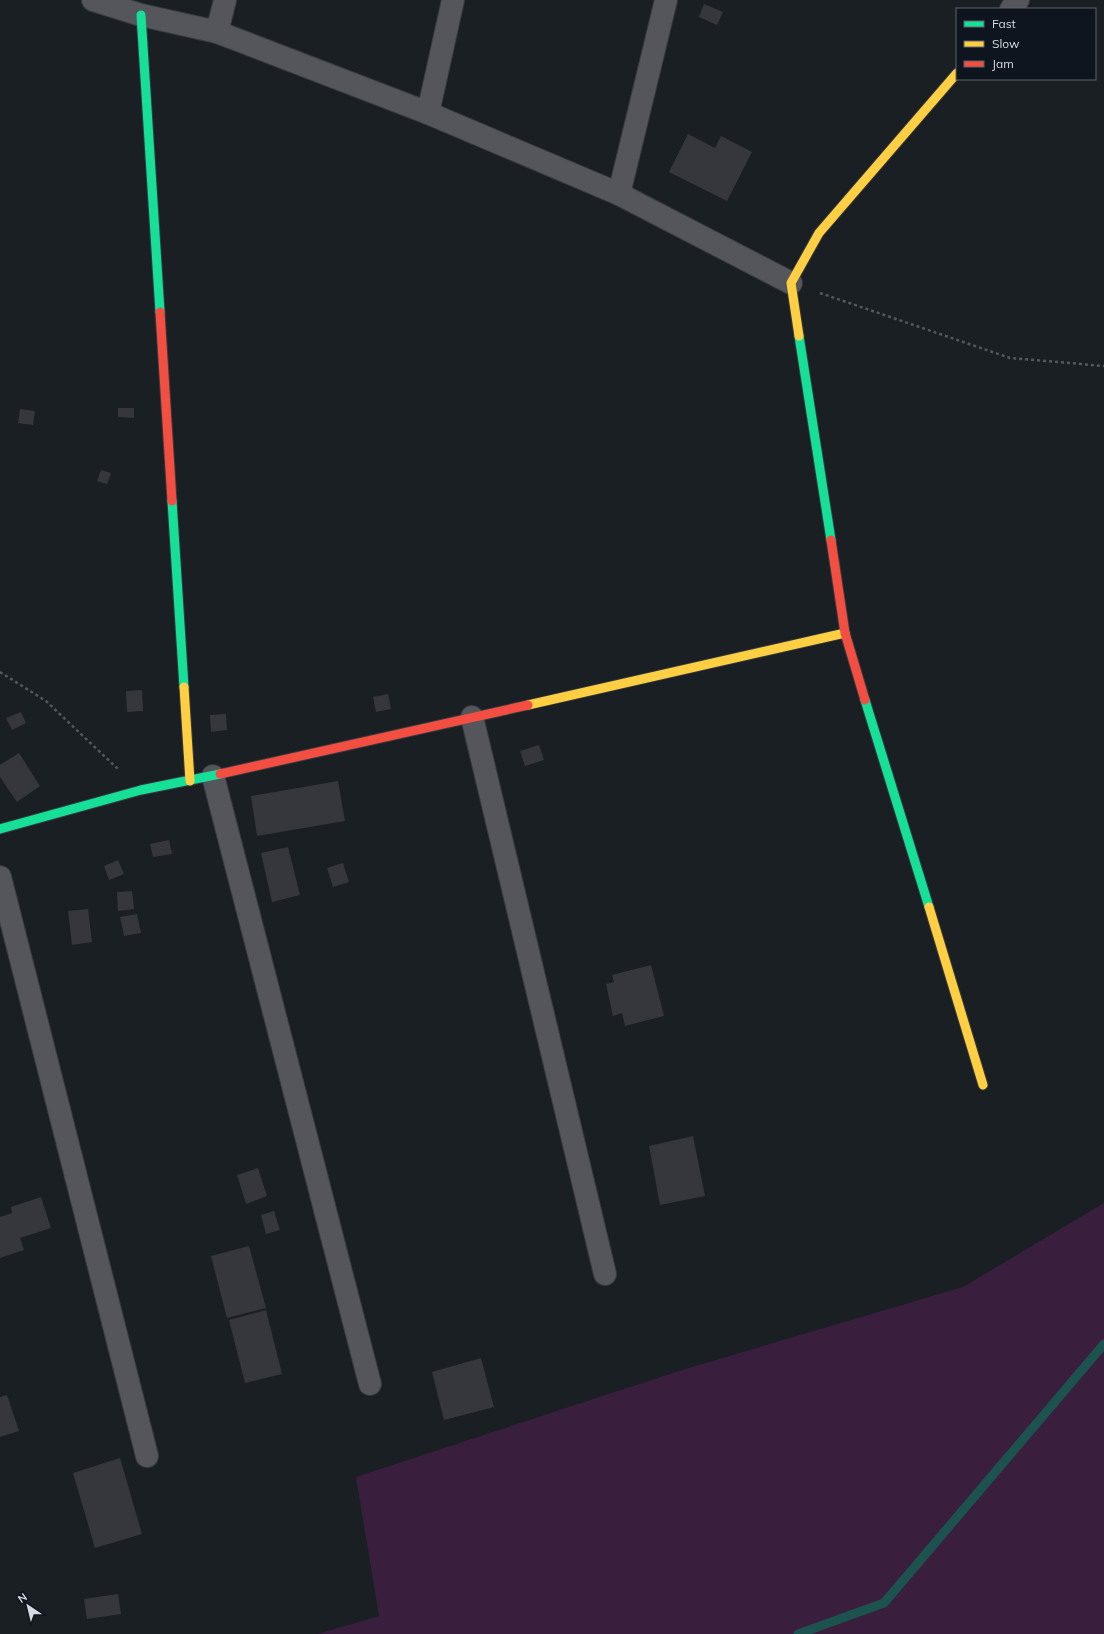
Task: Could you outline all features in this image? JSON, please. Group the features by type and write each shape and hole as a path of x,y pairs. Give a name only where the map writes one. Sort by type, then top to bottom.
{"street":[{"path":"93,0 141,15 217,32 428,113 619,194 791,283"},
{"path":"217,32 225,0"},
{"path":"428,113 452,0"},
{"path":"619,194 666,0"},
{"path":"1012,8 1018,0"},
{"path":"141,15 190,781"},
{"path":"956,74 819,233 791,283 845,633 983,1085"},
{"path":"0,829 141,790 213,776 845,633"},
{"path":"472,717 605,1274"},
{"path":"213,776 370,1384"},
{"path":"0,878 148,1456"}],"path":[{"path":"791,283 1010,358 1104,366"},
{"path":"0,672 46,701 141,790"}],"shaded area":[{"path":"1104,1203 1104,1634 318,1634 379,1616 356,1477 682,1370 963,1287"}],"building":[{"path":"704,4 723,12 717,25 699,17"},
{"path":"688,134 715,148 721,136 752,152 727,201 669,172"},
{"path":"118,408 134,408 134,418 118,417"},
{"path":"20,409 35,411 33,425 18,423"},
{"path":"101,470 111,473 107,484 97,481"},
{"path":"142,690 143,711 127,712 126,691"},
{"path":"388,694 391,709 376,712 373,697"},
{"path":"21,712 26,723 12,730 6,718"},
{"path":"226,714 227,730 211,732 210,715"},
{"path":"539,745 544,760 525,766 520,751"},
{"path":"19,753 40,786 17,802 0,777 0,765"},
{"path":"338,781 345,821 257,836 251,796"},
{"path":"169,840 172,854 153,857 150,844"},
{"path":"288,847 300,895 272,902 261,853"},
{"path":"118,860 124,874 109,880 104,866"},
{"path":"343,863 349,882 333,887 327,868"},
{"path":"132,891 134,909 118,911 117,892"},
{"path":"88,909 92,942 72,945 68,911"},
{"path":"137,914 141,933 124,936 120,917"},
{"path":"651,965 664,1016 625,1026 622,1013 613,1016 606,984 614,982 612,975"},
{"path":"693,1136 705,1196 660,1205 649,1146"},
{"path":"258,1168 267,1196 246,1204 237,1175"},
{"path":"41,1197 51,1228 20,1238 24,1250 0,1258 0,1217 12,1213 11,1207"},
{"path":"274,1211 280,1230 266,1234 261,1215"},
{"path":"249,1246 266,1308 227,1318 211,1256"},
{"path":"266,1310 282,1374 245,1383 229,1320"},
{"path":"481,1358 494,1407 444,1420 432,1372"},
{"path":"7,1395 19,1431 0,1437 0,1397"},
{"path":"120,1458 142,1534 95,1548 73,1473"},
{"path":"118,1594 121,1614 87,1619 84,1599"}],"waterway":[{"path":"798,1634 884,1603 1104,1344"}],"traffic: fast":[{"path":"141,15 160,312"},
{"path":"799,336 831,540"},
{"path":"172,501 184,687"},
{"path":"865,700 929,907"},
{"path":"0,829 141,790 220,774"}],"traffic: slow":[{"path":"799,336 791,283 819,233 956,74"},
{"path":"528,705 845,633"},
{"path":"184,687 190,781"},
{"path":"929,907 983,1085"}],"traffic: jam":[{"path":"160,312 172,501"},
{"path":"831,540 845,633 865,700"},
{"path":"220,774 528,705"}]}
